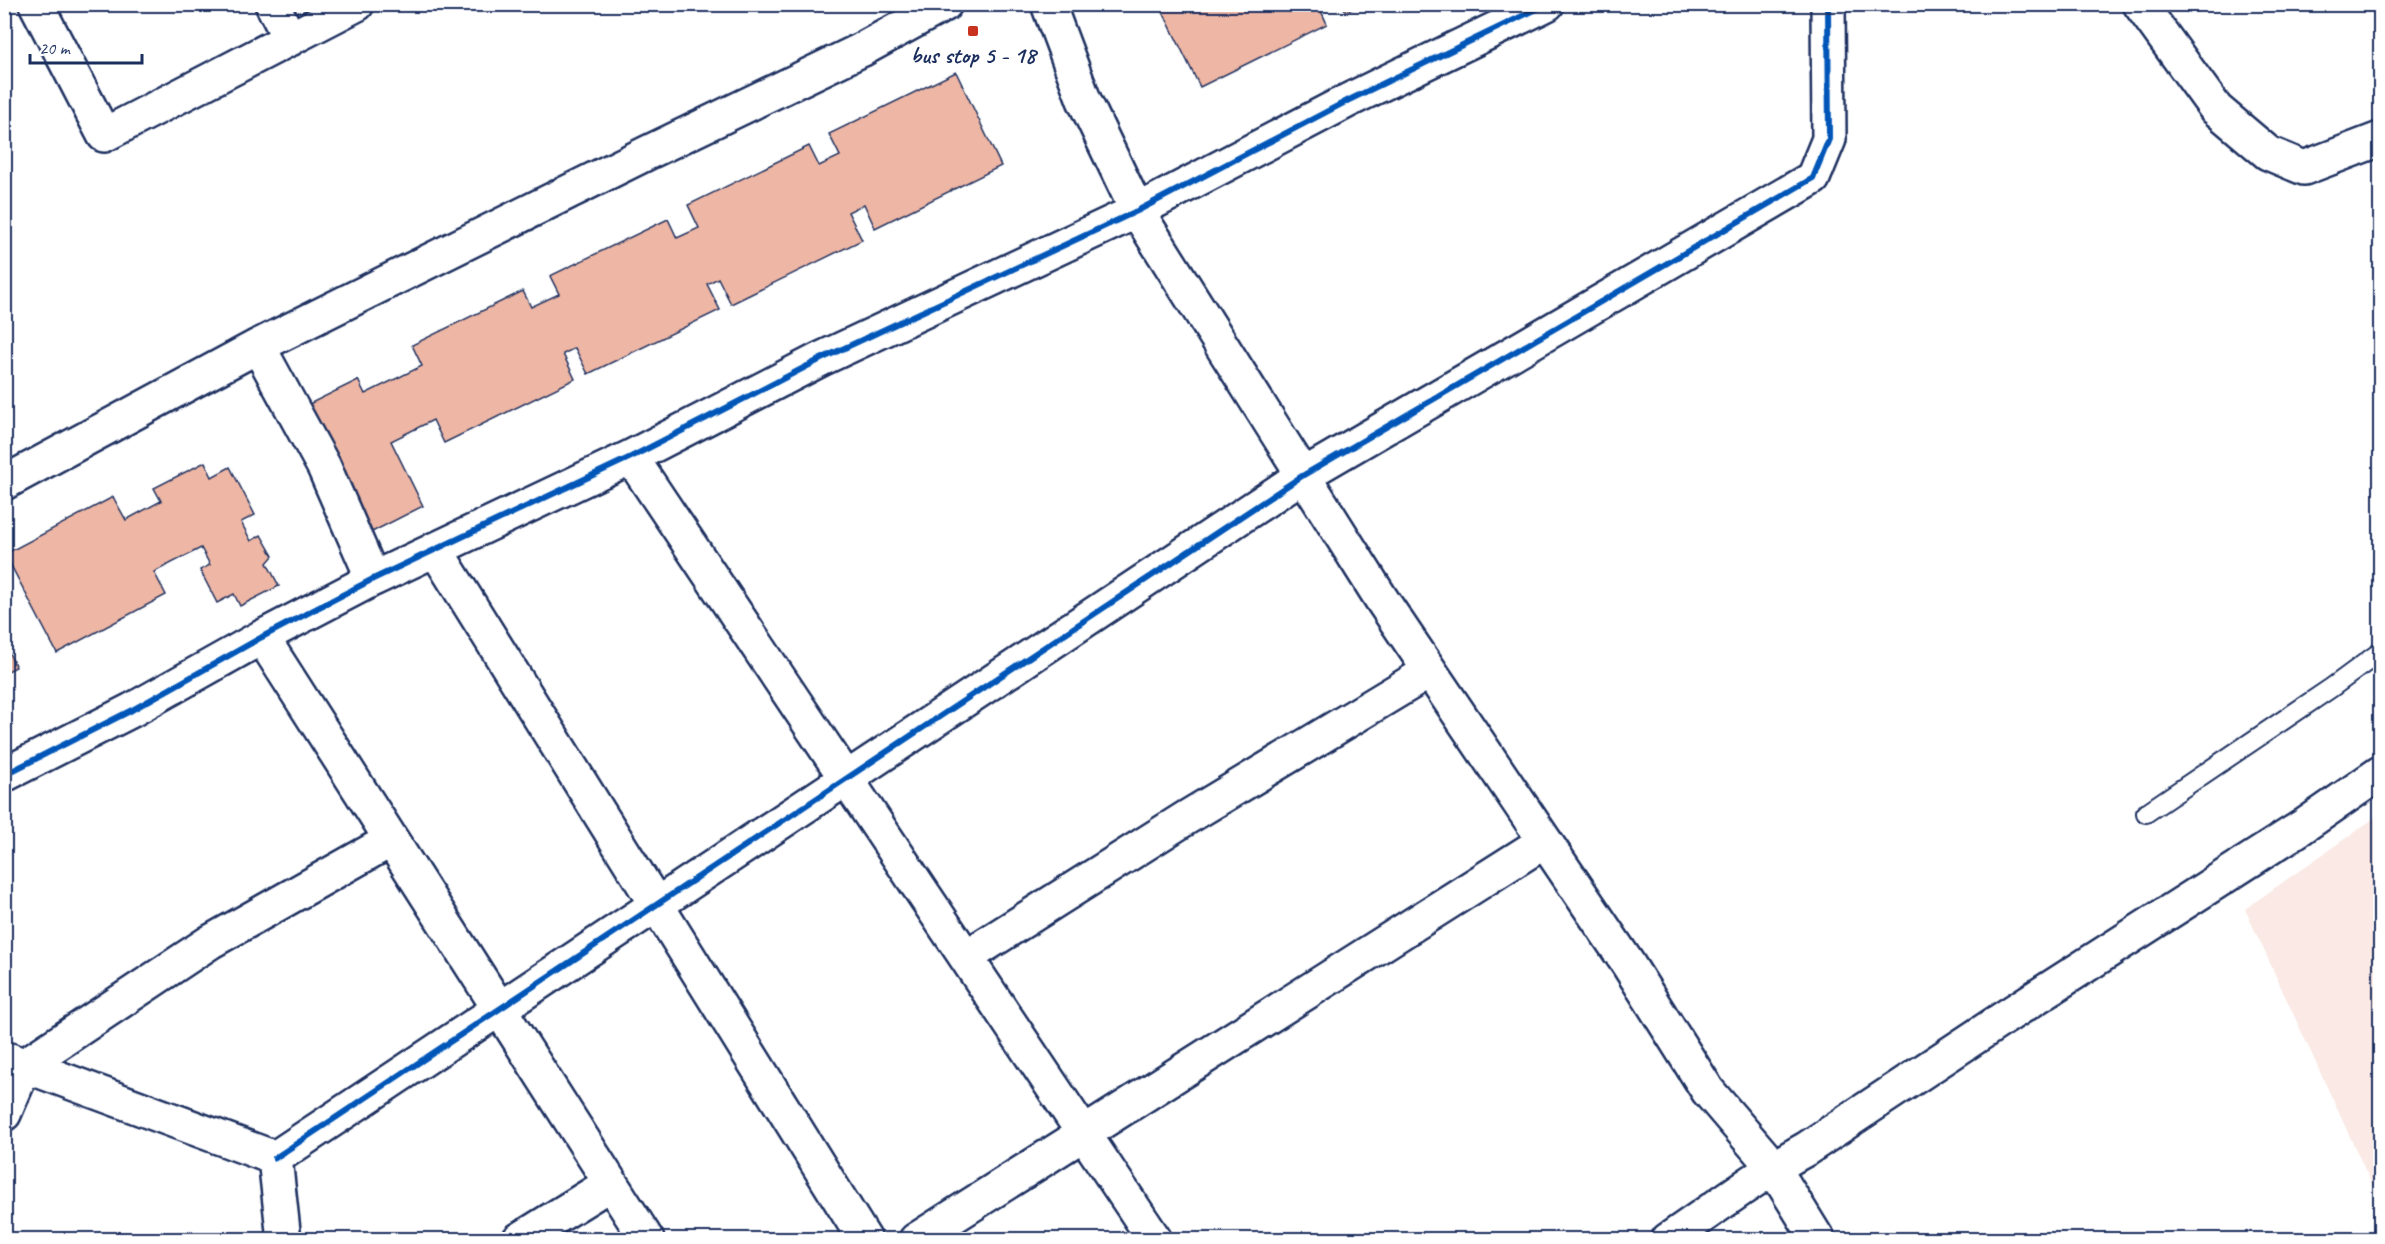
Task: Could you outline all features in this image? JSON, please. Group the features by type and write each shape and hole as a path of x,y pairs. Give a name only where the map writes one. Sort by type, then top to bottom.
{"street":[{"path":"36,4 104,135 357,4"},
{"path":"272,4 290,39"},
{"path":"4,483 258,346 647,153 861,50 945,4"},
{"path":"1048,4 1084,100 1137,211 1220,339 1302,476 1430,671 1628,964 1708,1091 1773,1167 1818,1239"},
{"path":"4,775 132,710 262,637 373,579 631,457 821,359 1137,211 1349,100 1547,4"},
{"path":"275,1158 1302,476 1813,178 1829,139 1828,4"},
{"path":"2140,4 2216,109 2268,153 2304,168 2380,139"},
{"path":"258,346 324,466 373,579"},
{"path":"631,457 1155,1239"},
{"path":"435,549 865,1239"},
{"path":"262,637 647,1239"},
{"path":"966,957 1186,818 1430,671"},
{"path":"1668,1239 1773,1167 1806,1149 2000,1020 2302,827 2380,773"},
{"path":"4,1114 15,1062 210,942 391,840"},
{"path":"916,1239 1545,841"},
{"path":"15,1062 275,1158"},
{"path":"275,1158 284,1239"},
{"path":"519,1239 611,1183"}],"lane":[{"path":"2146,813 2331,688 2380,652"}],"shaded area":[{"path":"2380,814 2380,1202 2245,909"}],"building":[{"path":"1159,4 1318,4 1327,24 1200,87"},
{"path":"1342,4 1362,4 1346,12"},
{"path":"956,72 1001,166 875,228 864,204 848,212 862,240 731,304 718,278 707,284 720,310 588,374 575,348 563,354 575,379 444,443 433,420 391,441 423,506 372,532 309,404 358,380 365,394 422,366 412,345 523,291 531,307 559,294 550,276 668,219 677,238 699,228 688,205 809,146 819,166 840,156 829,134"},
{"path":"205,462 212,477 230,467 255,515 241,522 251,541 261,535 273,556 267,563 279,586 240,606 234,594 217,603 200,570 210,565 201,548 154,572 166,595 57,653 5,554 113,497 126,520 161,501 154,488"},
{"path":"4,643 16,667 4,673"}],"cycle path":[{"path":"4,775 132,710 262,637 373,579 631,457 821,359 1137,211 1349,100 1547,4"},
{"path":"275,1158 1302,476 1813,178 1829,139 1828,4"}],"place":[{"name":"bus stop 5 - 18","path":"973,31"}]}
